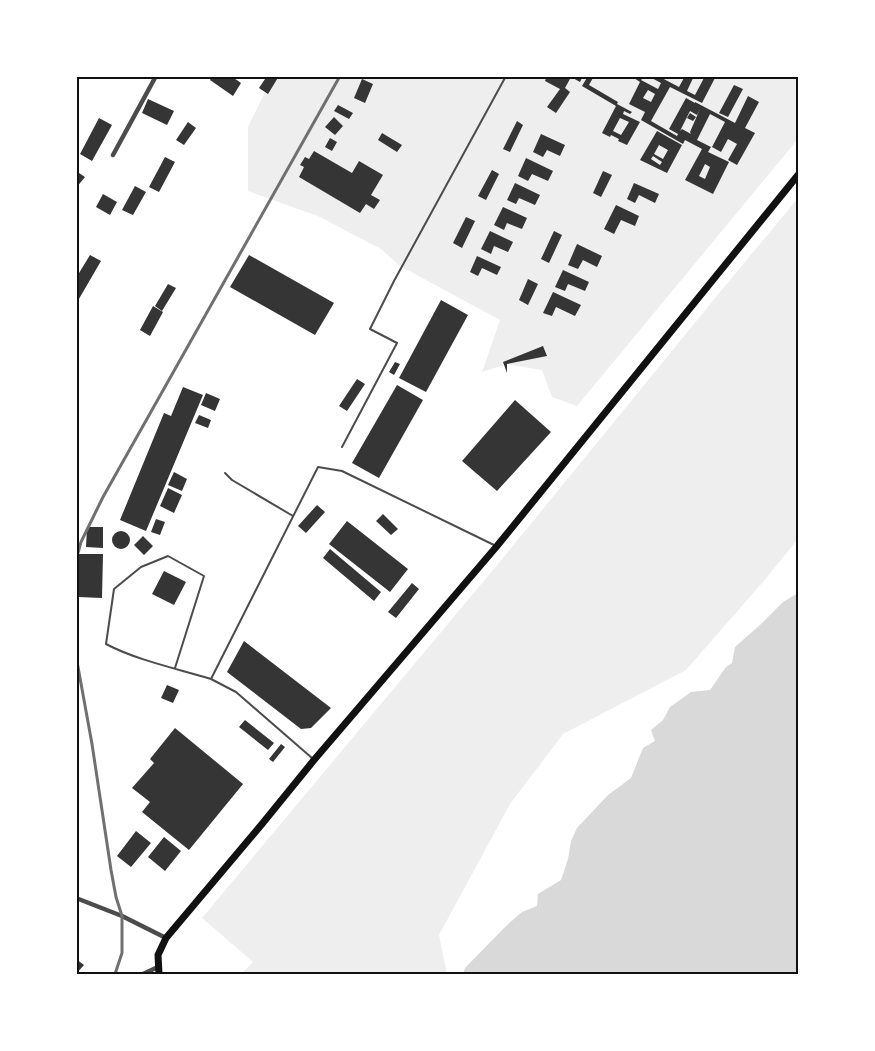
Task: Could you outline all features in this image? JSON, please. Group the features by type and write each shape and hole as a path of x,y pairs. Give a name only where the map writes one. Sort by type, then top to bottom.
{"main road":[{"path":"158,971 158,955 166,938 497,546 798,175"}],"street":[{"path":"113,155 156,76"},
{"path":"76,905 79,898 166,938"},
{"path":"143,975 158,971"}],"lane":[{"path":"342,447 397,343 370,329 506,76"},
{"path":"211,679 318,467 342,471 497,546"},
{"path":"225,473 232,480 293,516"},
{"path":"175,668 204,576 168,556 141,567 114,589 106,644 119,651 211,679 236,692 314,760"}],"shaded area":[{"path":"271,77 798,77 798,139 577,406 552,397 542,370 507,364 482,372 500,320 400,266 381,249 318,216 248,191 248,127"},
{"path":"798,198 798,539 686,670 563,734 510,804 439,935 447,974 241,974 253,962 202,918 503,558"},
{"path":"798,593 798,974 463,974 465,968 505,927 522,912 537,906 538,894 561,880 571,841 577,828 608,795 631,778 643,748 655,741 651,730 663,720 670,707 691,692 710,690 726,667 732,663 735,647 783,602"}],"building":[{"path":"212,76 231,76 241,83 233,96 210,80"},
{"path":"267,76 279,76 268,94 259,88"},
{"path":"547,76 583,76 580,82 571,77 565,88 570,92 556,113 547,107 560,89 545,81"},
{"path":"588,76 594,76 589,85 632,112 630,114 624,111 623,114 640,122 627,145 611,135 610,137 602,133 616,106 582,86","holes":["620,118 629,122 621,135 613,131"]},
{"path":"631,76 640,76 643,78 641,80 658,89 661,83 648,76 658,76 679,87 685,76 694,76 687,91 695,95 705,76 716,76 702,103 670,87 651,121 677,136 678,134 669,129 686,98 735,123 748,96 759,102 745,128 755,133 737,165 728,160 737,144 728,139 721,152 712,147 725,122 710,114 697,140 711,147 708,152 729,162 713,194 685,180 702,149 685,140 683,144 641,120 645,112 629,104 640,82","holes":["648,90 655,94 651,102 643,98","700,109 691,134 682,129 680,131 690,111 697,115","705,164 710,167 705,179 699,176"]},
{"path":"362,79 373,84 365,103 354,98"},
{"path":"734,85 743,89 728,117 719,113"},
{"path":"148,99 174,111 167,125 142,113"},
{"path":"338,105 353,113 349,119 334,111"},
{"path":"690,113 696,117 693,121 687,118"},
{"path":"334,117 343,126 335,135 325,127"},
{"path":"99,118 112,125 92,161 80,154"},
{"path":"517,121 523,125 510,152 503,149"},
{"path":"188,122 196,128 184,145 176,140"},
{"path":"657,131 682,145 667,173 640,160","holes":["659,145 668,150 663,159 654,154","653,156 662,162 660,165 651,159"]},
{"path":"382,133 402,145 397,152 378,140"},
{"path":"541,134 565,145 560,156 547,150 543,157 533,152"},
{"path":"330,138 337,142 332,151 325,147"},
{"path":"314,151 352,173 359,161 383,175 371,195 380,200 374,209 366,204 360,213 299,177 304,167 300,165 305,157 309,159"},
{"path":"165,157 175,162 159,192 149,187"},
{"path":"526,158 553,171 548,181 532,174 528,181 518,176"},
{"path":"492,170 499,174 486,200 478,196"},
{"path":"76,171 85,177 76,188"},
{"path":"603,171 612,175 601,197 593,193"},
{"path":"515,183 540,195 535,205 519,198 516,204 507,200"},
{"path":"634,183 659,194 655,203 639,195 635,203 627,199"},
{"path":"135,186 146,192 133,215 122,210"},
{"path":"103,194 117,202 110,215 96,207"},
{"path":"616,205 639,216 635,226 621,220 614,234 604,229"},
{"path":"503,207 527,218 522,229 507,223 504,230 494,225"},
{"path":"466,217 475,221 462,248 453,243"},
{"path":"490,231 513,242 508,252 494,246 491,254 481,249"},
{"path":"554,231 562,235 549,263 541,259"},
{"path":"577,244 602,256 597,267 583,260 578,269 568,265"},
{"path":"90,255 101,261 76,304 76,278"},
{"path":"249,255 334,303 315,335 230,287"},
{"path":"477,256 501,267 497,275 482,268 478,276 470,272"},
{"path":"563,270 589,282 585,291 568,284 565,291 555,287"},
{"path":"528,279 538,284 528,305 519,300"},
{"path":"168,284 176,288 162,311 155,306"},
{"path":"553,292 581,305 575,316 556,307 552,316 543,313"},
{"path":"441,300 468,315 426,392 399,378"},
{"path":"153,306 163,312 150,336 140,330"},
{"path":"543,346 547,356 507,364 507,373 503,362"},
{"path":"395,362 400,364 394,375 389,372"},
{"path":"357,379 365,384 347,411 339,406"},
{"path":"397,385 423,400 379,478 352,463"},
{"path":"183,387 203,395 146,531 120,520 164,413 171,416"},
{"path":"206,393 220,399 215,411 201,405"},
{"path":"515,400 551,432 497,491 462,461"},
{"path":"199,415 211,420 208,428 195,423"},
{"path":"174,472 187,479 182,491 168,485"},
{"path":"168,488 182,495 174,513 160,506"},
{"path":"317,505 325,512 306,533 298,526"},
{"path":"383,514 398,529 391,535 376,521"},
{"path":"156,519 165,522 160,535 151,532"},
{"path":"347,521 408,569 390,592 329,544"},
{"path":"87,527 103,527 103,548 86,547"},
{"path":"121,531 127,534 130,540 127,546 121,549 115,546 112,540 115,534"},
{"path":"143,536 153,546 144,555 134,545"},
{"path":"330,549 381,592 374,601 323,558"},
{"path":"79,554 103,554 102,598 78,597"},
{"path":"164,571 186,582 174,605 152,594"},
{"path":"412,583 419,589 396,618 388,612"},
{"path":"244,641 331,708 311,728 301,729 227,672"},
{"path":"167,685 179,690 173,703 161,698"},
{"path":"245,720 274,743 268,750 239,727"},
{"path":"175,728 243,784 189,850 142,812 150,802 132,788 154,763 150,759"},
{"path":"281,744 285,747 273,762 269,759"},
{"path":"136,831 151,843 131,867 117,856"},
{"path":"164,837 181,851 165,871 148,857"},
{"path":"76,959 84,965 76,974"}],"railway":[{"path":"76,560 81,542 103,497 340,76"},
{"path":"76,656 111,870 122,916 122,953 115,974"}]}
